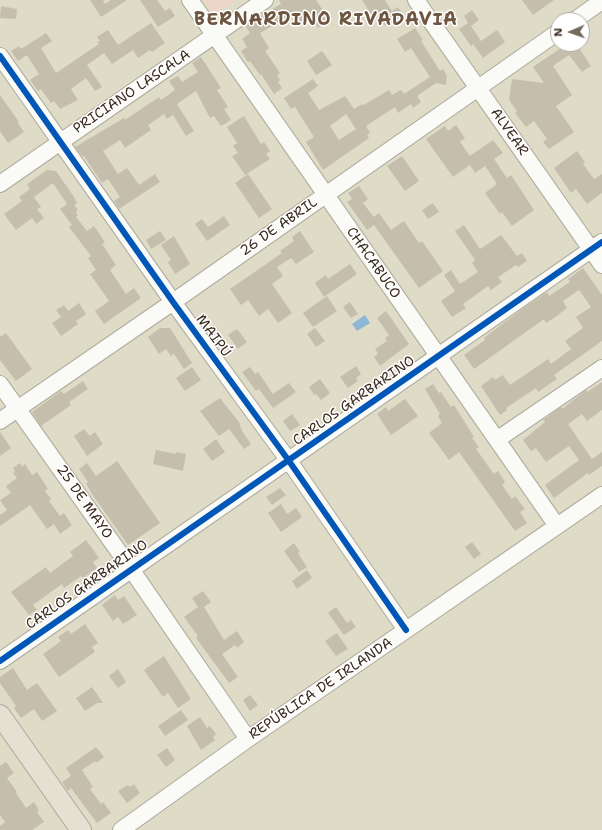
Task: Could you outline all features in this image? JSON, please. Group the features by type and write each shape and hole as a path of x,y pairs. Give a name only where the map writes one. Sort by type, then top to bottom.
{"main road":[{"path":"0,715 81,830"}],"street":[{"name":"CHACABUCO","path":"190,0 438,356 498,439 557,526"},
{"name":"PRICIANO LASCALA","path":"0,184 265,0"},
{"name":"ALVEAR","path":"416,0 477,87 597,246 602,265"},
{"path":"586,12 602,1"},
{"name":"26 DE ABRIL","path":"0,421 173,302 477,87 550,37"},
{"name":"MAIPÚ","path":"0,56 173,302 289,461 406,630"},
{"name":"CARLOS GARBARINO","path":"0,661 597,246"},
{"path":"498,439 602,368"},
{"name":"25 DE MAYO","path":"0,384 131,569 248,739"},
{"name":"REPÚBLICA DE IRLANDA","path":"121,830 248,739 602,495"}],"shaded area":[{"path":"203,0 236,0 214,15"}],"water":[{"path":"365,315 370,323 357,331 352,324"}],"building":[{"path":"90,0 103,0 105,4 111,0 127,0 101,17"},
{"path":"140,0 157,0 165,11 170,8 175,16 158,27"},
{"path":"279,0 316,0 329,20 318,28 310,16 301,22 295,13 260,33 269,48 265,51 280,73 277,75 280,80 278,82 282,88 274,94 261,74 260,75 250,61 248,62 241,51 247,47 242,39 250,33 245,25 281,4"},
{"path":"362,0 385,0 392,11 398,7 403,15 385,26 377,13 372,16"},
{"path":"522,0 554,0 533,15"},
{"path":"1,6 17,9 16,19 0,18"},
{"path":"472,10 479,20 471,26 481,41 497,30 505,42 483,58 473,44 471,46 459,29 468,23 464,16"},
{"path":"151,23 165,43 152,52 150,50 138,58 133,50 112,64 104,53 87,65 102,87 95,91 86,78 71,89 78,100 60,109 54,101 51,103 41,89 38,91 30,80 39,74 27,55 18,61 11,51 19,46 21,49 46,33 52,41 41,48 56,73 99,44 97,42 100,41 97,37 108,30 118,45"},
{"path":"415,28 423,40 421,41 440,71 443,69 447,76 446,85 436,83 417,96 421,102 413,108 411,104 398,113 395,107 366,126 370,132 367,135 369,138 323,170 306,142 314,137 295,107 291,109 284,98 313,79 318,86 308,93 319,110 345,96 354,109 363,104 364,105 389,90 392,95 401,90 404,94 430,77 411,48 405,52 397,39","holes":["346,114 356,129 339,140 330,126"]},
{"path":"322,51 332,65 316,75 307,61"},
{"path":"555,52 582,52 591,66 582,72 569,55 553,66 572,95 556,106 574,132 549,149 543,142 547,139 534,121 526,127 515,113 517,111 509,100 512,79 544,83 533,67"},
{"path":"201,57 221,88 217,90 228,107 224,109 231,120 221,126 214,116 210,118 196,91 177,104 194,131 186,136 173,115 167,119 164,114 148,125 151,130 125,148 120,140 103,151 118,174 127,168 139,185 155,174 160,182 119,209 114,201 120,197 108,179 102,183 84,156 83,157 75,147 124,118 125,120 159,97 161,100 175,90 169,81 178,76 182,82 198,72 192,63"},
{"path":"0,95 19,122 18,123 24,132 8,143 0,131"},
{"path":"244,116 261,144 264,142 270,151 266,154 270,159 245,175 232,156 238,153 233,146 237,143 227,127"},
{"path":"456,125 465,138 460,142 470,156 493,140 503,153 494,159 507,178 511,175 534,210 512,226 502,212 500,214 485,193 497,184 485,166 475,173 470,165 453,177 426,139 445,126 448,131"},
{"path":"577,151 585,162 583,164 594,179 602,174 602,193 587,204 576,189 571,193 554,168"},
{"path":"402,156 419,181 405,191 387,166"},
{"path":"47,170 56,171 74,197 77,203 74,205 78,210 76,212 78,216 76,217 87,231 94,226 105,242 102,244 116,265 110,270 126,294 134,288 141,298 104,324 95,311 109,301 90,274 96,270 88,258 91,256 69,227 72,225 60,209 67,204 53,183 34,197 41,207 37,209 44,218 36,224 32,218 16,230 4,214 22,201 19,197 30,189 27,184"},
{"path":"248,174 272,209 259,218 235,183"},
{"path":"359,186 368,199 363,203 374,217 379,213 391,230 404,221 419,243 422,241 443,271 419,288 374,225 367,230 347,202 352,199 348,193"},
{"path":"433,203 439,212 428,219 422,210"},
{"path":"224,216 230,225 207,241 195,224 202,219 208,227"},
{"path":"464,225 480,249 501,235 517,256 522,253 527,261 518,267 516,265 498,277 502,282 491,290 488,286 463,304 466,308 452,317 441,301 455,291 444,275 451,270 460,284 478,272 472,263 475,260 455,231"},
{"path":"160,231 166,240 151,249 146,240"},
{"path":"300,231 314,252 296,264 291,258 277,267 283,276 272,284 292,313 278,323 268,309 259,316 248,300 241,305 230,289 282,253 280,251 294,241 292,237"},
{"path":"174,236 190,264 175,274 168,262 171,260 161,245"},
{"path":"350,264 357,274 324,297 315,283 326,275 328,279"},
{"path":"583,268 602,295 602,341 554,375 557,379 538,392 536,388 506,408 507,410 500,415 481,386 493,377 495,380 503,375 510,385 548,359 551,364 571,349 565,341 583,328 576,317 591,307 579,290 563,301 567,308 554,318 546,323 544,319 474,369 464,355 485,340 484,338 522,309 547,292 549,296 570,282 568,279"},
{"path":"327,296 337,311 313,327 303,313"},
{"path":"350,302 358,314 351,318 343,307"},
{"path":"79,303 86,314 76,321 78,324 61,336 52,323 61,317 56,310 64,305 68,311"},
{"path":"386,311 409,344 380,366 374,357 378,354 375,349 387,341 385,338 389,335 377,318"},
{"path":"160,328 170,328 192,363 184,369 174,354 171,356 166,349 159,354 148,337"},
{"path":"315,328 325,341 316,347 307,334"},
{"path":"237,329 247,342 238,349 228,335"},
{"path":"6,333 32,369 16,381 0,360 0,337"},
{"path":"356,366 361,374 356,378 358,381 348,388 340,377"},
{"path":"192,367 201,380 185,391 176,378"},
{"path":"250,367 255,374 258,372 273,394 289,383 296,392 273,408 259,389 256,391 242,372"},
{"path":"320,379 330,393 321,400 316,394 314,395 309,387"},
{"path":"83,381 88,389 69,402 71,405 41,426 32,412 61,391 64,394"},
{"path":"602,382 602,410 587,421 582,414 568,424 592,459 602,452 602,466 589,475 588,473 554,498 545,485 579,460 569,446 546,462 536,448 531,451 523,440 545,422 543,420 561,407 562,409 586,390 587,392"},
{"path":"433,384 439,393 441,392 451,407 454,405 474,437 472,438 479,447 476,449 494,474 498,471 505,482 502,485 512,499 515,496 525,509 520,512 527,523 515,531 459,452 449,460 429,433 442,423 438,416 440,414 425,389"},
{"path":"220,398 239,422 242,431 251,444 244,449 229,429 219,436 200,411"},
{"path":"405,399 418,416 391,435 377,414 386,407 388,411"},
{"path":"292,414 300,425 290,431 283,421"},
{"path":"84,429 90,436 95,432 103,444 87,456 74,436"},
{"path":"0,432 11,448 0,456"},
{"path":"216,439 225,452 212,461 203,449"},
{"path":"156,450 176,454 176,452 186,454 183,471 153,464"},
{"path":"117,461 160,523 128,545 92,494 86,483 88,482 79,469 87,463 96,476"},
{"path":"20,463 22,467 25,464 32,475 37,472 48,489 45,491 51,499 49,501 60,516 64,513 72,525 60,534 54,524 47,529 30,505 0,526 0,515 7,510 0,500 11,493 6,486 17,478 13,473 15,471 13,468"},
{"path":"280,488 286,495 272,505 266,497"},
{"path":"281,504 287,514 296,508 302,517 281,532 268,513"},
{"path":"86,540 99,558 93,562 97,568 83,578 81,576 64,588 62,584 33,605 37,610 29,615 11,592 46,567 50,573 73,556 70,552"},
{"path":"472,542 481,554 474,559 465,547"},
{"path":"294,543 300,552 298,553 307,567 299,572 284,551"},
{"path":"307,570 312,578 297,589 292,581"},
{"path":"203,591 211,602 204,607 224,640 237,631 244,642 237,648 235,645 222,654 238,677 229,683 196,638 198,636 184,617 198,607 192,598"},
{"path":"115,595 118,600 124,596 137,615 123,624 118,617 113,621 102,605"},
{"path":"336,607 347,623 351,620 356,627 344,635 328,613"},
{"path":"85,624 98,643 92,647 95,652 59,677 43,654 61,641 58,637 68,630 71,634"},
{"path":"337,633 348,649 336,656 325,641"},
{"path":"164,656 191,699 178,708 168,693 163,697 144,670"},
{"path":"13,668 27,690 37,683 57,711 42,721 34,709 21,718 14,708 16,706 0,683 0,677"},
{"path":"118,669 126,682 118,688 109,676"},
{"path":"92,687 103,703 97,703 85,711 76,698"},
{"path":"250,695 258,705 250,711 243,700"},
{"path":"181,710 188,720 165,736 158,726"},
{"path":"200,717 207,728 210,726 216,734 213,737 215,740 201,750 187,726"},
{"path":"96,747 104,757 82,770 93,787 90,789 101,804 103,802 111,813 97,823 71,788 68,791 62,782 71,776 66,768"},
{"path":"167,748 175,760 166,767 157,755"},
{"path":"6,762 14,773 7,778 17,792 16,793 26,808 34,802 39,810 37,812 44,822 32,830 0,830 0,826 5,822 0,815 0,766"},
{"path":"134,784 140,793 127,803 118,791 128,785 130,787"}],"cycle path":[{"path":"0,56 173,302 289,461 406,630"},
{"path":"0,661 602,242"}],"district":[{"name":"BERNARDINO RIVADAVIA","path":"326,20"}]}
